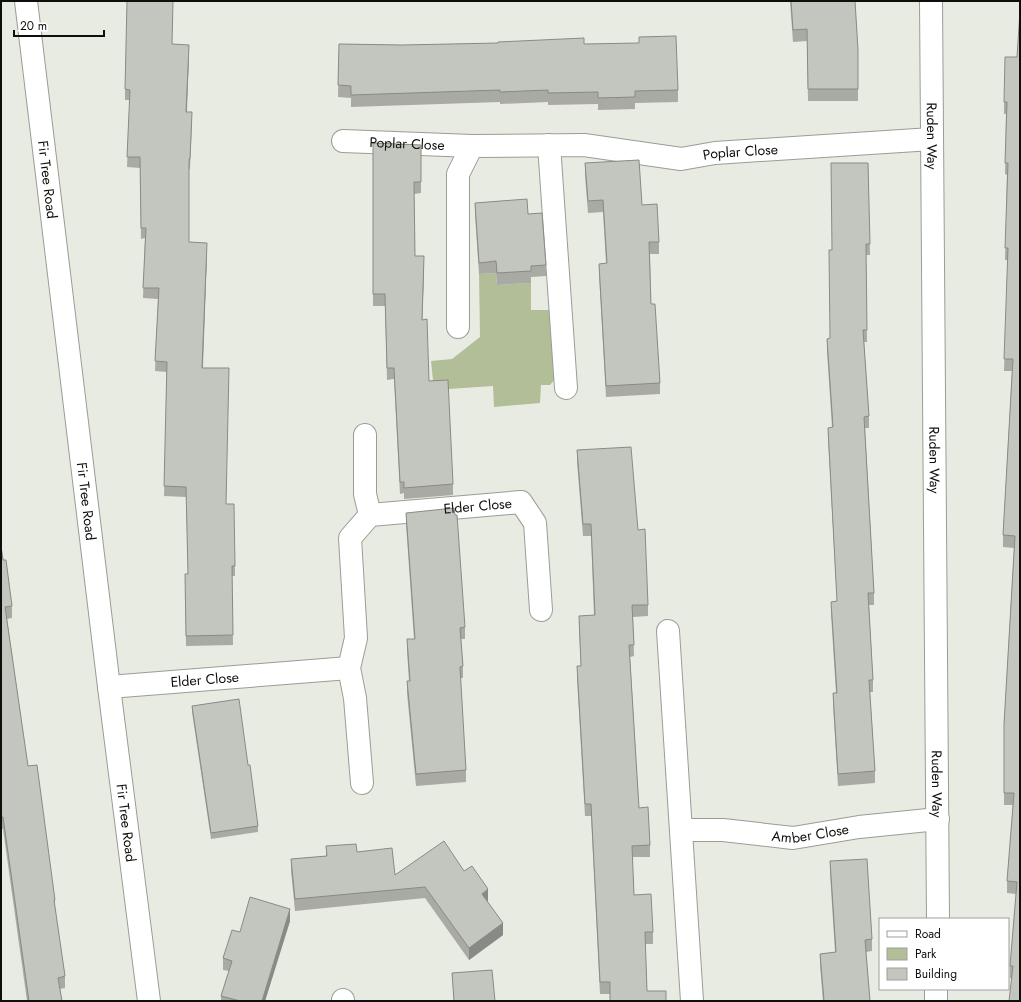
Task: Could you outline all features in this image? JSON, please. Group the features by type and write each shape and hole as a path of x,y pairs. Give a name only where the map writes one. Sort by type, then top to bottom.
{"street":[{"name":"Fir Tree Road","path":"26,1 109,687 150,1001"},
{"name":"Ruden Way","path":"932,1 938,918"},
{"name":"Poplar Close","path":"343,141 472,146 584,145 681,159 715,153 932,139"},
{"path":"550,145 566,388"},
{"name":"Poplar Close","path":"458,327 458,174 472,146"},
{"path":"362,783 355,698 349,668 356,638 350,538 370,515 365,494 365,435"},
{"name":"Elder Close","path":"370,515 521,502 535,523 542,610"},
{"path":"668,631 692,1001"},
{"name":"Elder Close","path":"109,687 349,668"},
{"name":"Amber Close","path":"682,830 723,830 793,838 859,827 938,819"},
{"path":"936,990 936,1001"}],"green space":[{"path":"496,273 497,285 531,283 531,310 554,310 556,378 550,385 541,385 540,403 494,407 493,386 434,390 431,361 452,359 480,337 479,274"}],"building":[{"path":"127,1 173,1 172,44 189,45 186,112 192,112 189,159 189,242 207,243 202,368 229,368 226,504 234,504 235,566 232,566 233,635 186,636 185,574 188,574 186,487 164,486 167,362 155,361 159,288 143,288 146,228 141,228 140,157 127,157 130,90 125,89"},
{"path":"791,1 855,1 858,50 858,89 808,89 807,29 793,30"},
{"path":"1020,11 1020,1001 1009,1001 1013,966 1010,966 1017,882 1007,881 1014,793 1004,793 1004,724 1015,536 1003,535 1013,359 1004,359 1008,248 1005,248 1008,163 1005,163 1007,102 1004,102 1005,57 1017,57"},
{"path":"676,36 678,90 635,91 635,97 598,98 598,92 548,93 548,90 500,92 500,90 351,95 351,86 338,85 339,44 402,45 498,43 584,38 584,44 639,43 639,37"},
{"path":"373,143 421,145 421,182 414,182 415,256 424,256 422,320 427,319 429,381 448,380 453,484 404,488 404,482 400,482 394,368 387,368 385,294 373,294"},
{"path":"639,160 642,205 657,204 659,242 649,242 651,304 655,304 660,383 606,386 599,264 607,263 603,200 588,201 585,163"},
{"path":"831,163 868,163 870,244 866,244 867,330 863,330 869,416 864,417 874,593 868,593 873,680 869,680 875,771 838,774 833,693 837,693 831,602 837,601 828,428 833,427 827,339 830,338 829,250 832,250"},
{"path":"527,199 528,214 542,213 546,265 531,266 531,271 497,273 496,261 479,263 475,203"},
{"path":"631,447 638,530 645,529 648,605 632,605 634,645 629,645 639,808 648,807 650,845 632,846 634,895 651,894 653,932 645,932 647,991 666,991 666,1001 610,1001 610,982 600,982 591,804 585,804 577,666 581,666 579,616 595,615 591,524 583,524 577,450"},
{"path":"454,508 455,515 457,515 465,627 460,628 463,666 460,667 466,770 416,774 407,681 410,681 407,639 415,639 406,513"},
{"path":"1,546 3,560 6,560 12,606 5,607 28,766 37,765 65,976 58,978 62,1001 29,1001 3,817 1,817"},
{"path":"239,699 258,826 211,833 192,706"},
{"path":"444,841 464,871 472,866 488,889 482,894 503,923 469,948 425,887 295,899 291,859 327,856 326,846 356,844 357,852 392,848 395,875"},
{"path":"867,859 872,939 865,940 870,1001 824,1001 820,954 836,952 830,861"},
{"path":"250,897 290,909 262,1001 240,1001 221,996 232,961 223,958 232,930 240,932"},
{"path":"492,970 495,1001 454,1001 452,973"}]}
